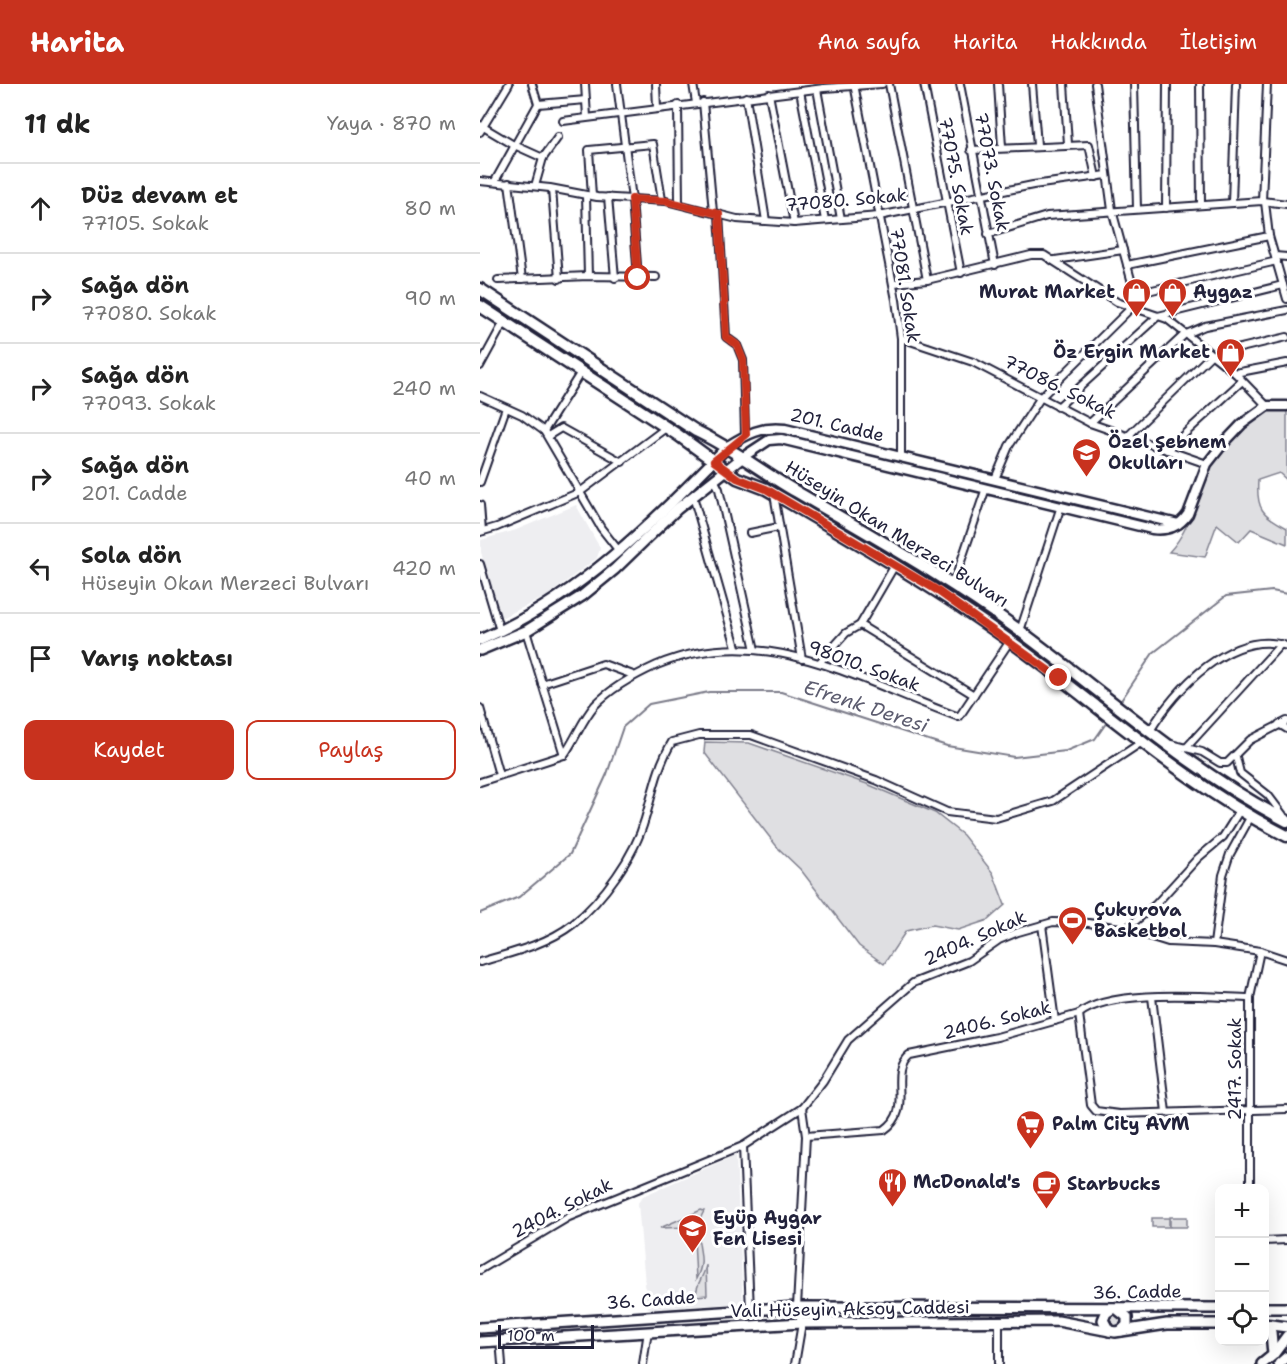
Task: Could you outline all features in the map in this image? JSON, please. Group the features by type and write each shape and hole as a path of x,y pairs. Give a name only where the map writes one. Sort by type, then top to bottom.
{"main road":[{"name":"Hüseyin Okan Merzeci Bulvarı","path":"480,289 696,431 728,447 953,586 1020,631 1165,742 1231,788 1287,820"},
{"name":"Hüseyin Okan Merzeci Bulvarı","path":"480,306 667,428 737,478 774,494 935,589 1010,641 1139,739 1240,810 1287,836"},
{"name":"201. Cadde","path":"480,640 500,631 574,587 619,551 728,447"},
{"name":"201. Cadde","path":"480,650 526,631 582,596 615,569 693,496 743,457"},
{"name":"36. Cadde","path":"480,1328 797,1307 1215,1308"},
{"path":"1269,1308 1287,1308"},
{"path":"1109,1331 1103,1320 1106,1313 1114,1309 1123,1311 1127,1317 1127,1325 1121,1331"},
{"name":"Vali Hüseyin Aksoy Caddesi","path":"480,1342 802,1323 1058,1321 1109,1331 1167,1324 1215,1324"},
{"path":"1269,1325 1287,1327"},
{"path":"1269,1330 1273,1355"},
{"path":"1262,1364 1273,1355 1287,1336"},
{"path":"1280,1364 1287,1357"}],"street":[{"path":"509,84 481,128 543,158"},
{"path":"495,181 538,104 532,84"},
{"path":"585,84 587,117"},
{"path":"617,84 632,199 638,278"},
{"path":"656,84 657,108"},
{"path":"693,84 696,103"},
{"path":"563,121 769,94 882,84"},
{"path":"889,84 927,280"},
{"name":"77075. Sokak","path":"924,84 961,273"},
{"name":"77073. Sokak","path":"960,84 979,195 995,265"},
{"path":"998,84 1002,147"},
{"path":"1032,84 1037,145"},
{"path":"1064,84 1068,144"},
{"path":"995,479 1009,446 1041,397 1133,306 1135,294 1112,210 1095,84"},
{"path":"1134,84 1137,209"},
{"path":"1166,208 1167,84"},
{"path":"1200,84 1201,205"},
{"path":"1232,203 1236,84"},
{"path":"1267,84 1263,201 1269,236 1287,299"},
{"name":"77081. Sokak","path":"854,85 894,284 901,339 902,456"},
{"path":"817,89 841,219"},
{"path":"800,91 825,220"},
{"path":"769,94 794,223"},
{"path":"746,97 766,221"},
{"path":"538,104 586,100"},
{"path":"704,102 726,337 737,345 743,360 746,435"},
{"path":"678,105 679,204"},
{"path":"535,186 543,158 558,137"},
{"path":"588,276 589,150 653,144 662,201"},
{"path":"971,150 1037,145 1089,145 1096,177"},
{"name":"77080. Sokak","path":"480,181 535,186 589,195 662,201 737,219 794,223 879,216 946,204 979,195 1107,175"},
{"path":"509,183 522,279"},
{"path":"552,189 559,279"},
{"path":"608,197 615,278"},
{"path":"988,234 1047,216 1263,201 1287,204"},
{"path":"1127,265 1269,236"},
{"path":"1054,260 1123,250"},
{"path":"894,284 961,273 1031,255 1044,255 1117,302 1167,319 1184,335 1235,373 1267,406"},
{"path":"1135,294 1287,257"},
{"path":"498,280 588,276 656,277"},
{"path":"1058,407 1158,316 1285,288"},
{"path":"1090,423 1184,335 1205,326 1287,310"},
{"path":"480,366 504,322"},
{"path":"1128,436 1210,355 1287,337"},
{"name":"77086. Sokak","path":"901,339 973,362 1090,423 1207,464"},
{"path":"1235,373 1287,363"},
{"path":"546,433 581,372"},
{"path":"1167,450 1242,381"},
{"path":"480,405 481,397 506,408 546,433 600,528 619,551"},
{"path":"1178,524 1188,514 1207,464 1242,424 1267,406 1287,406"},
{"path":"480,482 506,408"},
{"name":"201. Cadde","path":"728,447 746,435 773,427 785,429 1178,524"},
{"path":"546,433 561,428 622,462"},
{"path":"480,505 481,531 580,492 667,428"},
{"name":"201. Cadde","path":"743,457 769,440 781,439 1152,529 1169,530 1178,524"},
{"path":"715,481 719,489 755,650"},
{"path":"953,586 986,489"},
{"path":"774,494 802,659"},
{"path":"693,496 736,647"},
{"path":"1020,631 1061,506"},
{"path":"750,533 779,527"},
{"path":"480,564 500,631"},
{"path":"820,662 846,633 860,625 895,565"},
{"path":"860,625 974,695 1010,641"},
{"path":"480,782 564,755 526,631"},
{"path":"1147,728 1183,685 1214,662 1251,646 1269,642 1284,645"},
{"path":"1185,748 1284,645"},
{"name":"98010. Sokak","path":"564,755 582,721 597,703 633,675 670,660 708,650 736,647 820,662 959,717 974,695"},
{"path":"542,684 603,664 633,675"},
{"path":"480,708 499,775"},
{"path":"1165,742 1202,752 1220,763 1227,763 1236,757 1250,740 1287,721"},
{"path":"1279,724 1287,729"},
{"path":"480,962 544,939 572,924 596,901 634,850 662,758 672,742 699,735 751,735 876,780 947,812 996,818 1053,801 1139,739"},
{"path":"1236,757 1240,773 1268,795 1287,820"},
{"path":"1126,929 1156,904 1198,858 1223,837 1240,810"},
{"path":"1215,944 1224,875 1230,854 1251,816"},
{"name":"2404. Sokak","path":"480,1269 569,1217 743,1146 802,1108 823,1081 848,1040 913,983 969,962 999,940 1042,925 1067,922 1126,929 1168,942 1215,944 1260,951 1287,960"},
{"path":"1042,925 1055,1021"},
{"name":"2417. Sokak","path":"1250,1184 1252,1111 1250,998 1260,951"},
{"path":"1152,997 1166,1112"},
{"name":"2406. Sokak","path":"806,1136 884,1130 893,1124 900,1105 900,1068 903,1060 909,1055 997,1037 1080,1014 1088,1007 1107,1002 1152,997 1250,998"},
{"path":"1080,1014 1091,1105 1096,1111 1103,1114 1287,1109"},
{"path":"795,1364 802,1323 797,1307 806,1136 802,1108"},
{"path":"743,1146 750,1310"},
{"path":"1269,1241 1287,1240"},
{"path":"999,1323 999,1364"},
{"path":"643,1364 648,1331"},
{"path":"500,1340 502,1364"}],"shaded area":[{"path":"1287,408 1287,480 1279,473 1258,480 1258,498 1266,515 1287,528 1287,544 1251,529 1239,542 1217,524 1205,557 1169,552 1182,535 1205,477 1223,449 1242,428 1260,413 1268,409"},
{"path":"576,505 600,548 597,558 547,596 503,617 497,613 481,552 481,540 516,530"},
{"path":"705,742 749,743 867,784 935,813 963,835 993,873 1005,905 988,920 958,930 932,925 906,931 884,964 859,946 801,870 778,848 704,752"},
{"name":"Eyüp Aygar Fen Lisesi","path":"736,1155 743,1303 651,1309 647,1307 638,1203 643,1196"},
{"path":"701,1210 704,1211 699,1221 690,1227 660,1228"},
{"path":"1170,1217 1187,1217 1187,1227 1170,1227"},
{"path":"1152,1218 1169,1218 1169,1227 1152,1227"},
{"path":"699,1225 701,1265 696,1279 694,1238 685,1233"},
{"path":"706,1265 707,1295 696,1296 697,1287"},
{"path":"1112,1314 1118,1314 1122,1321 1118,1328 1112,1328 1108,1324 1108,1318"}],"waterway":[{"name":"Efrenk Deresi","path":"1120,702 1153,653 1226,596 1272,591 1287,594"},
{"name":"Efrenk Deresi","path":"480,913 519,897 570,854 607,774 623,727 649,704 709,692 781,692 947,746 1014,757 1066,751 1095,739 1109,719"}],"place":[{"name":"Murat Market","path":"1136,318"},
{"name":"Aygaz","path":"1172,318"},
{"name":"Öz Ergin Market","path":"1231,378"},
{"name":"Özel Şebnem Okulları","path":"1087,478"},
{"name":"Çukurova Basketbol","path":"1073,946"},
{"name":"Palm City AVM","path":"1031,1150"},
{"name":"McDonald's","path":"892,1208"},
{"name":"Starbucks","path":"1046,1210"},
{"name":"Eyüp Aygar Fen Lisesi","path":"692,1254"}],"route":[{"path":"638,278 632,199 666,201 719,214 726,337 737,345 743,360 746,435 728,447 714,461 737,478 766,489 935,589 1059,678"}]}
